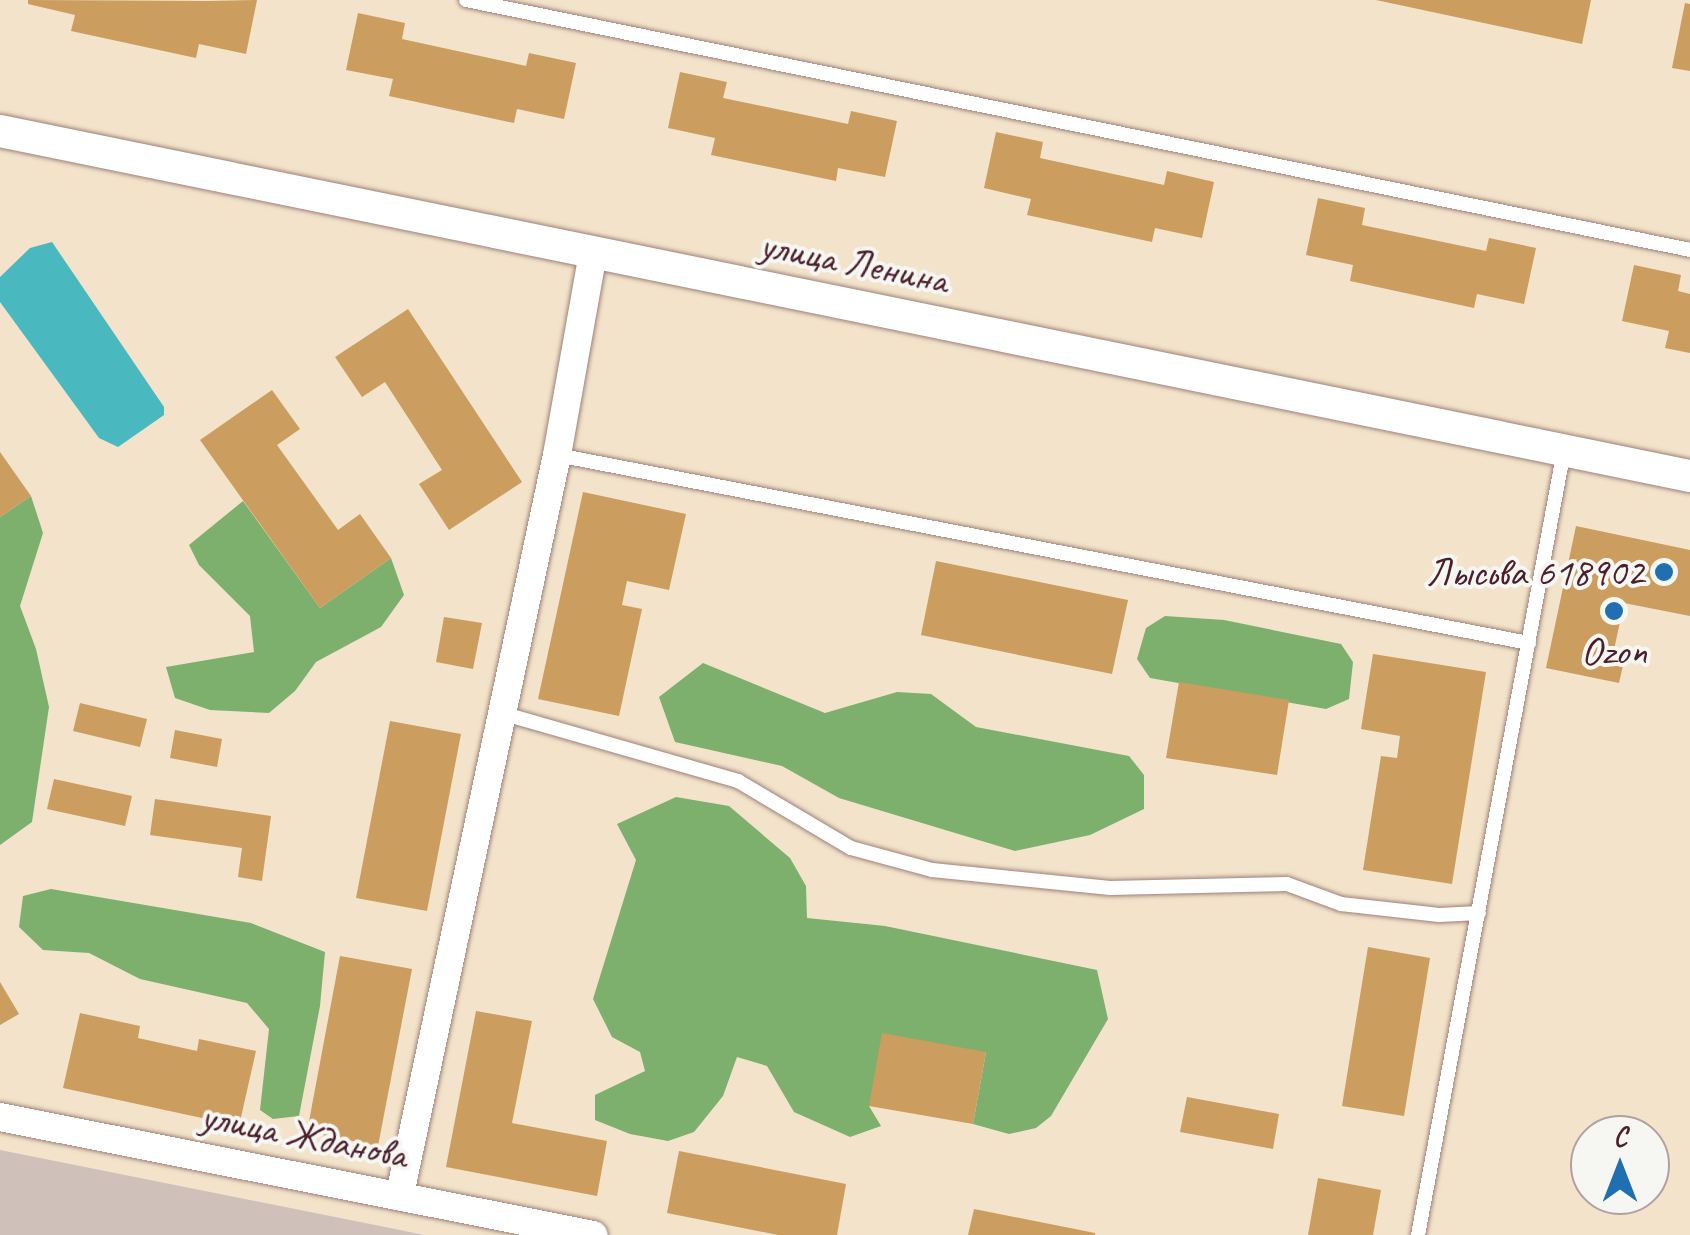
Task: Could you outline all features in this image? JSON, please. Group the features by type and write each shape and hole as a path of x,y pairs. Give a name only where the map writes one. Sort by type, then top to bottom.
{"street":[{"name":"улица Ленина","path":"0,131 1690,476"},
{"path":"400,1194 499,713 557,455 594,252"},
{"name":"улица Жданова","path":"0,1116 592,1235"}],"lane":[{"path":"466,0 1690,250"},
{"path":"1418,1235 1564,450"},
{"path":"557,455 1529,643"},
{"path":"499,713 738,782 850,848 932,870 1110,888 1287,884 1341,904 1439,915 1479,912"}],"shaded area":[{"path":"0,1150 395,1229 424,1235 0,1235"}],"green space":[{"path":"31,496 43,533 20,606 36,649 49,707 32,822 0,845 0,517"},
{"path":"243,501 320,608 391,558 404,595 381,627 316,662 295,691 269,713 210,710 175,698 166,667 254,652 250,616 199,565 189,545"},
{"path":"1165,616 1224,620 1341,644 1353,662 1349,699 1326,709 1150,678 1137,659 1146,628"},
{"path":"703,663 825,713 897,692 931,694 976,727 1129,756 1144,775 1144,809 1090,835 1015,851 839,798 782,766 675,742 659,697"},
{"path":"676,797 729,806 790,858 806,886 807,918 885,926 1097,970 1108,1019 1051,1116 1036,1128 1009,1134 973,1124 986,1052 869,1106 881,1126 850,1137 794,1112 767,1066 737,1057 723,1096 694,1132 668,1141 630,1134 595,1120 595,1095 645,1071 640,1052 612,1037 593,999 636,860 617,824"},
{"path":"51,889 251,923 325,952 320,1006 299,1116 273,1119 260,1110 269,1029 247,1003 140,979 89,953 43,950 19,927 23,896"}],"water":[{"path":"52,242 164,407 164,415 118,447 99,438 0,302 0,277 30,248"}],"building":[{"path":"28,0 257,0 246,54 199,44 196,58 71,31 75,15 28,4"},
{"path":"1376,0 1591,0 1582,44"},
{"path":"1685,3 1690,4 1690,71 1672,68"},
{"path":"358,13 405,23 402,39 526,66 529,53 576,63 564,119 517,109 514,123 389,96 393,79 346,70"},
{"path":"680,72 727,82 723,98 848,124 851,111 897,121 885,177 838,168 836,181 711,155 715,138 668,128"},
{"path":"996,132 1043,142 1040,158 1164,185 1167,171 1214,182 1202,238 1155,228 1152,242 1027,215 1031,199 984,188"},
{"path":"1318,198 1365,208 1362,225 1486,251 1489,238 1536,248 1524,304 1477,294 1474,308 1350,281 1353,265 1306,255"},
{"path":"1634,265 1681,275 1678,291 1690,294 1690,353 1665,348 1669,331 1622,321"},
{"path":"408,309 522,482 449,530 419,484 442,470 385,382 362,397 335,357"},
{"path":"272,390 300,429 277,445 338,530 360,514 391,558 320,608 200,440"},
{"path":"0,452 31,496 0,517"},
{"path":"583,492 686,514 669,590 627,581 622,605 642,609 619,716 538,699"},
{"path":"1576,526 1690,550 1690,616 1624,603 1614,650 1626,652 1619,683 1546,668"},
{"path":"936,561 1128,600 1112,674 921,635"},
{"path":"444,617 482,623 473,669 436,662"},
{"path":"1373,654 1486,672 1452,884 1363,870 1381,756 1397,758 1400,736 1361,729"},
{"path":"1179,682 1289,700 1277,775 1166,758"},
{"path":"80,703 147,719 140,747 73,731"},
{"path":"390,721 461,734 427,911 356,898"},
{"path":"175,730 222,739 217,767 170,758"},
{"path":"54,779 132,796 125,826 47,809"},
{"path":"155,799 271,816 262,881 238,877 242,848 150,835"},
{"path":"1368,947 1430,958 1404,1116 1342,1106"},
{"path":"340,956 412,969 378,1146 307,1132"},
{"path":"0,982 19,1014 0,1025"},
{"path":"476,1011 532,1021 512,1123 607,1141 597,1196 446,1167"},
{"path":"80,1013 140,1026 138,1038 197,1051 199,1039 256,1051 239,1126 63,1088"},
{"path":"882,1033 986,1052 973,1124 869,1106"},
{"path":"1187,1097 1279,1114 1273,1149 1180,1132"},
{"path":"679,1151 846,1184 837,1235 778,1235 667,1213"},
{"path":"1318,1178 1381,1190 1373,1235 1308,1235"},
{"path":"974,1209 1095,1233 1095,1235 968,1235"}],"place":[{"name":"Лысьва 618902","path":"1664,572"},
{"name":"Ozon","path":"1614,611"}]}
